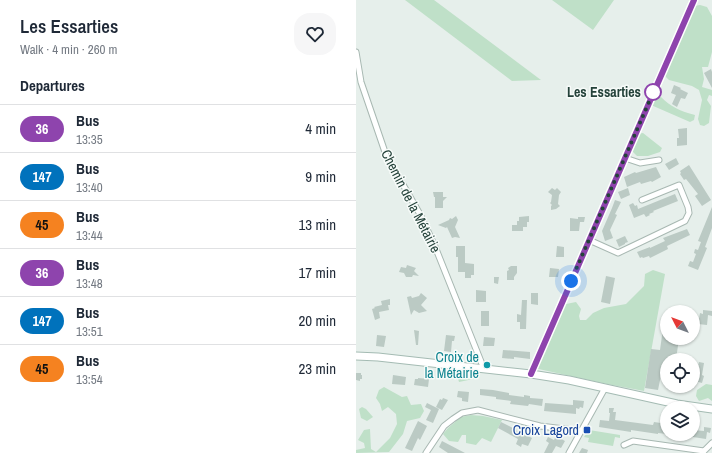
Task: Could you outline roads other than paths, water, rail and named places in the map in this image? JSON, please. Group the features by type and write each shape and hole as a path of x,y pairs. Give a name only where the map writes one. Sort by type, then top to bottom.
{"street":[{"path":"531,374 694,0"},
{"name":"Chemin de la Métairie","path":"356,52 361,82 386,155 421,216 436,249 484,369"},
{"path":"624,158 640,163 659,160"},
{"path":"589,240 618,253 685,221 688,213 688,207 679,185 642,200"},
{"path":"356,356 378,357 531,374 569,380 677,404 712,409"},
{"path":"569,453 605,388"},
{"path":"426,453 444,426 462,413 478,410 540,426 581,431"},
{"path":"624,445 633,441 703,452 712,443"}],"place":[{"name":"Les Essarties","path":"653,92"},
{"name":"Croix de la Métairie","path":"487,365"},
{"name":"Croix Lagord","path":"587,430"}]}
